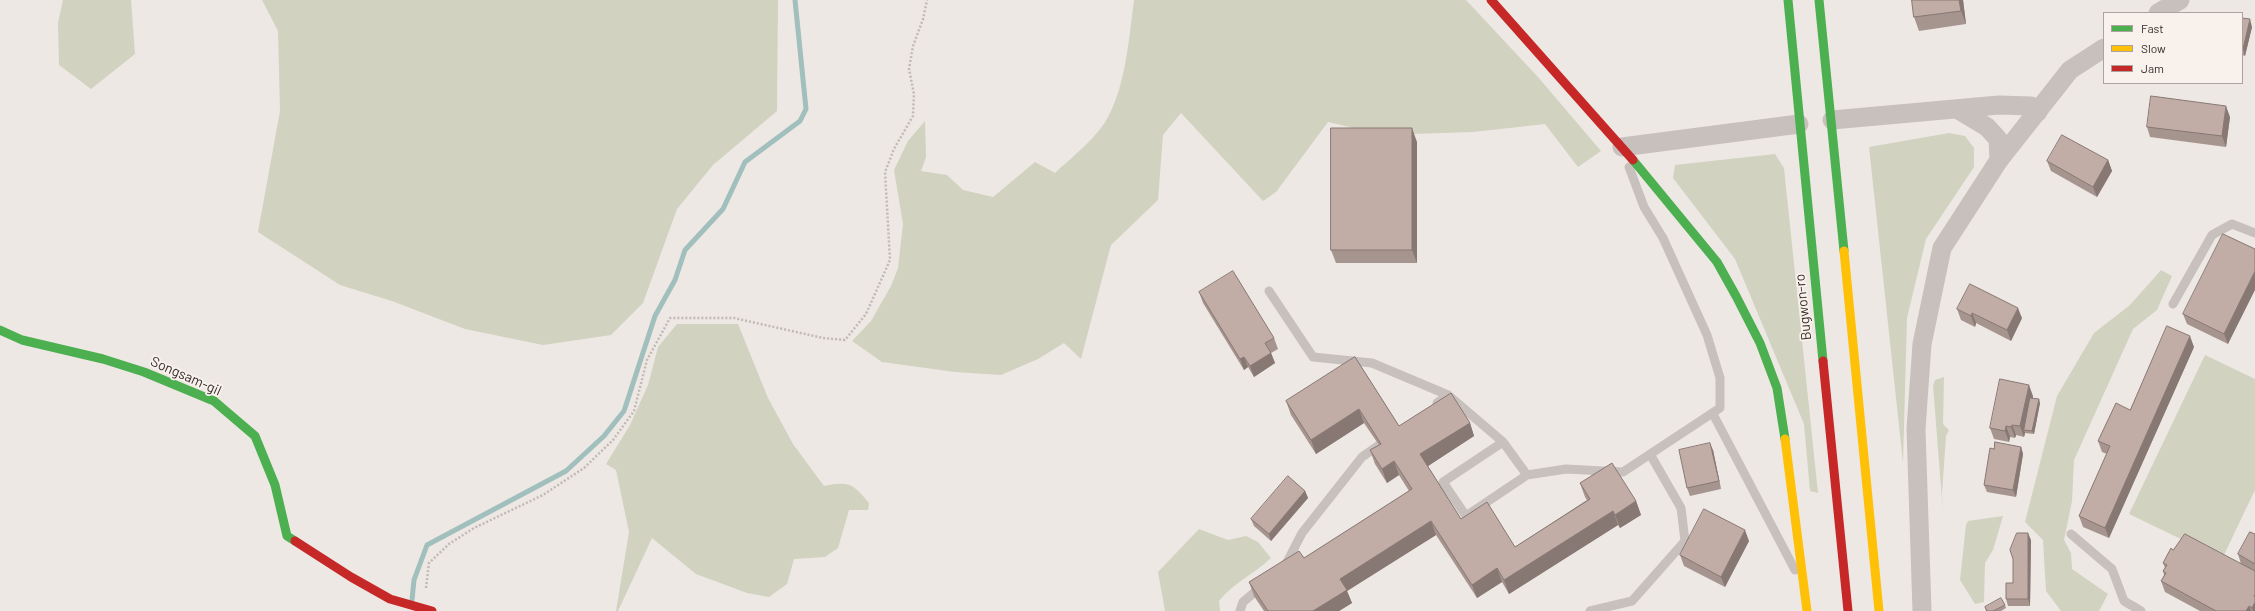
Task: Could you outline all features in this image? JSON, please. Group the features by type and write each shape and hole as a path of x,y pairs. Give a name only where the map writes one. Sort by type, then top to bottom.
{"street":[{"path":"1491,0 1622,147 1717,262 1760,343 1777,388 1788,457 1807,611"},
{"name":"Bugwon-ro","path":"1788,0 1816,122 1879,611"},
{"name":"Bugwon-ro","path":"1819,0 1816,122 1848,611"},
{"path":"2160,12 2180,0"},
{"path":"1922,611 1916,429 1922,344 1942,248 1999,160 2070,70 2103,49"},
{"path":"1622,147 1816,122 1999,105 2031,106 2038,112"},
{"path":"1957,109 1987,127 1998,139 1999,160"},
{"name":"Songsam-gil","path":"0,330 22,340 103,359 137,370 214,401 255,436 275,485 287,536 340,572 392,600 425,609"}],"lane":[{"path":"1503,442 1443,482 1466,516 1527,475 1566,469 1623,472 1720,408 1720,378 1707,334 1663,238 1644,207 1622,147"},
{"path":"2173,304 2212,235 2232,224 2255,232"},
{"path":"1269,291 1313,357 1372,363 1448,395 1503,442 1527,475"},
{"path":"1431,408 1448,395"},
{"path":"1713,414 1803,586"},
{"path":"1278,571 1289,561 1302,533 1362,457 1394,434"},
{"path":"1590,611 1632,601 1685,542 1681,508 1650,454"},
{"path":"2071,534 2112,569 2124,601 2141,611"},
{"path":"1240,611 1243,602 1266,582"}],"path":[{"path":"425,609 429,563 449,544 474,528 543,495 584,468 613,440 634,411 647,360 670,318 734,318 823,338 845,340 866,314 890,260 885,172 894,149 913,116 914,94 909,69 912,46 923,18 927,0"}],"green space":[{"path":"63,0 131,0 135,54 91,89 59,65 58,23"},
{"path":"262,0 778,0 777,111 713,165 677,209 643,303 611,335 543,345 465,329 392,301 340,285 258,232 280,111 278,31"},
{"path":"1134,0 1466,0 1538,77 1601,151 1578,167 1545,124 1473,132 1383,135 1328,122 1276,192 1263,201 1181,113 1163,135 1158,200 1111,245 1081,359 1064,343 1038,359 1001,375 955,372 882,362 852,341 871,321 891,286 898,268 903,224 894,170 908,141 925,121 926,157 921,171 947,175 963,190 993,197 1035,162 1055,173 1084,147 1103,125 1114,104 1126,60"},
{"path":"1949,133 1965,136 1974,148 1974,167 1926,239 1907,318 1903,463 1869,147"},
{"path":"1775,154 1784,168 1818,493 1810,491 1804,424 1735,259 1673,178 1675,165"},
{"path":"2161,270 2172,276 2157,310 2133,329 2074,460 2072,501 2064,540 2071,553 2072,569 2108,594 2099,611 2061,611 2046,591 2043,540 2025,522 2057,396 2094,333 2130,305"},
{"path":"677,324 738,324 768,398 793,444 824,486 839,484 850,485 859,491 869,503 868,510 849,510 838,548 825,557 794,559 787,584 769,597 747,593 696,574 652,538 618,611 616,611 629,532 616,470 606,464 630,425 648,385 658,347"},
{"path":"2205,355 2255,379 2255,490 2222,559 2129,514"},
{"path":"1944,377 1943,424 1949,430 1946,436 1942,493 1943,512 1933,386 1935,380"},
{"path":"2003,516 1993,550 1985,563 1984,602 1975,604 1960,580 1966,525 1968,521"},
{"path":"1199,529 1228,540 1246,536 1258,542 1271,558 1237,584 1219,601 1220,611 1165,611 1158,572"}],"building":[{"path":"1912,0 1959,0 1961,11 1914,17"},
{"path":"2243,18 2250,19 2243,49"},
{"path":"2151,96 2226,106 2222,136 2147,127"},
{"path":"1331,128 1412,128 1412,250 1331,250"},
{"path":"2062,135 2108,160 2093,187 2047,161"},
{"path":"2223,234 2255,249 2255,271 2224,334 2183,314"},
{"path":"1233,271 1274,338 1265,343 1271,353 1250,366 1244,357 1240,359 1199,292"},
{"path":"1970,284 2018,308 2007,330 1972,313 1971,316 1957,309"},
{"path":"2167,326 2190,336 2105,528 2079,516 2110,446 2098,441 2116,403 2130,410"},
{"path":"1355,357 1399,426 1451,393 1470,423 1420,454 1461,519 1487,502 1515,547 1590,499 1580,483 1612,463 1636,501 1615,515 1613,511 1504,580 1497,568 1472,585 1431,521 1340,579 1347,590 1313,611 1268,611 1249,582 1299,551 1304,558 1412,489 1394,461 1382,469 1370,450 1381,444 1359,409 1311,440 1286,401"},
{"path":"2000,379 2029,385 2020,426 2006,426 2005,431 1990,428"},
{"path":"2030,398 2039,399 2032,431 2024,430"},
{"path":"1995,442 2021,447 2013,490 1984,485 1990,448 1994,449"},
{"path":"1710,443 1719,481 1687,488 1679,450"},
{"path":"1288,476 1305,491 1269,534 1251,519"},
{"path":"1704,509 1745,530 1721,577 1680,555"},
{"path":"2250,532 2255,534 2255,564 2238,554"},
{"path":"2017,533 2028,533 2028,599 2006,599 2006,583 2013,583 2013,559 2010,550"},
{"path":"2185,534 2255,571 2255,602 2252,608 2249,606 2246,611 2216,611 2161,581 2166,573 2163,571 2167,565 2163,563 2171,548 2173,550"},
{"path":"2001,598 2005,605 1993,611 1987,611 1985,607"}],"waterway":[{"path":"412,600 414,580 427,545 566,471 604,436 624,411 655,316 675,280 685,250 723,209 745,162 800,121 806,109 795,0"}],"traffic: fast":[{"path":"1788,0 1823,361"},
{"path":"1819,0 1844,251"},
{"path":"1633,160 1717,262 1736,296 1760,343 1777,388 1785,439"},
{"path":"0,330 22,340 103,359 144,372 214,401 255,436 275,485 287,536 295,541"}],"traffic: slow":[{"path":"1844,251 1879,611"},
{"path":"1785,439 1807,611"}],"traffic: jam":[{"path":"1491,0 1633,160"},
{"path":"1823,361 1848,611"},
{"path":"295,541 351,577 390,599 432,611"}]}
